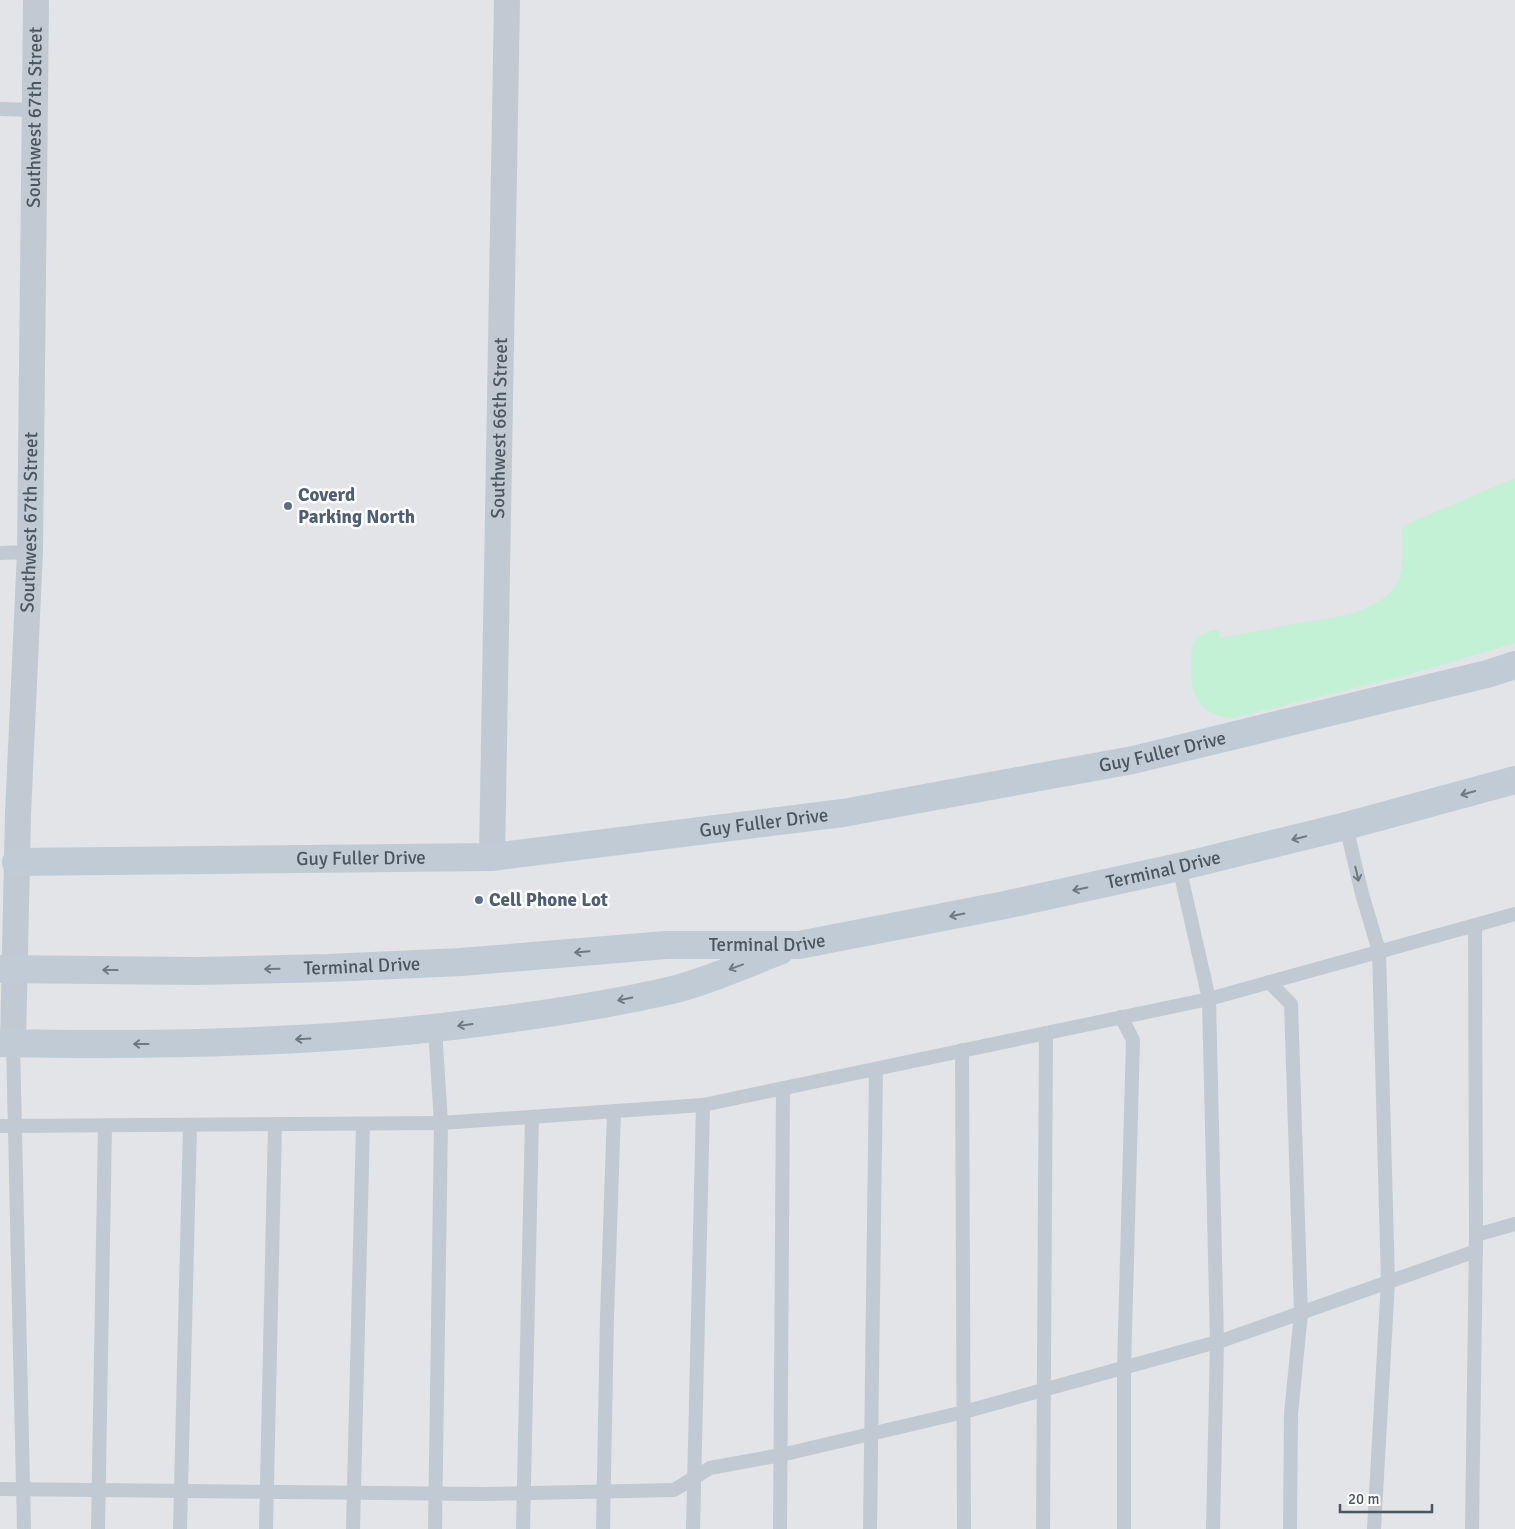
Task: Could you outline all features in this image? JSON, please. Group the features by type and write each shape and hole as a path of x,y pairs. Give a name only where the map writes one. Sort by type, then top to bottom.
{"main road":[{"name":"Guy Fuller Drive","path":"8,865 492,857 843,813 1133,760 1487,674 1515,665"},
{"name":"Terminal Drive","path":"7,969 328,968 461,962 666,945 799,945 1005,905 1179,867 1346,826 1515,780"},
{"path":"7,1043 205,1044 344,1038 435,1029 549,1014 673,989 799,945"}],"street":[{"name":"Southwest 67th Street","path":"7,1043 8,865 30,552 36,0"},
{"name":"Southwest 66th Street","path":"492,857 507,0"}],"lane":[{"path":"0,109 35,110"},
{"path":"0,552 30,552"},
{"path":"1346,826 1362,894 1379,951 1388,1282 1374,1529"},
{"path":"1179,867 1209,999 1217,1342 1213,1529"},
{"path":"0,1126 441,1123 703,1105 1209,999 1515,914"},
{"path":"1472,1529 1476,1251 1475,925"},
{"path":"1269,982 1291,1004 1301,1313 1291,1414 1290,1529"},
{"path":"1121,1017 1133,1040 1124,1368 1124,1529"},
{"path":"435,1029 441,1123 435,1529"},
{"path":"1043,1529 1046,1033"},
{"path":"7,1043 15,1127 25,1490 24,1529"},
{"path":"962,1050 964,1529"},
{"path":"870,1529 876,1068"},
{"path":"780,1529 783,1088"},
{"path":"693,1529 703,1105"},
{"path":"604,1529 603,1491 614,1111"},
{"path":"523,1529 532,1117"},
{"path":"266,1529 275,1124"},
{"path":"353,1529 363,1124"},
{"path":"98,1529 105,1126"},
{"path":"180,1529 190,1126"},
{"path":"1476,1235 1515,1224"},
{"path":"0,1489 435,1494 674,1490 710,1468 781,1455 964,1412 1217,1342 1476,1251"}],"shaded area":[{"path":"0,0 1515,0 1515,1529 0,1529"}],"green space":[{"path":"1515,478 1515,643 1411,674 1233,718 1212,713 1199,702 1192,686 1191,662 1194,644 1199,636 1219,629 1219,638 1336,617 1366,608 1390,593 1400,576 1403,549 1402,529 1407,524"}],"place":[{"name":"Coverd Parking North","path":"288,506"},
{"name":"Cell Phone Lot","path":"479,900"}]}
